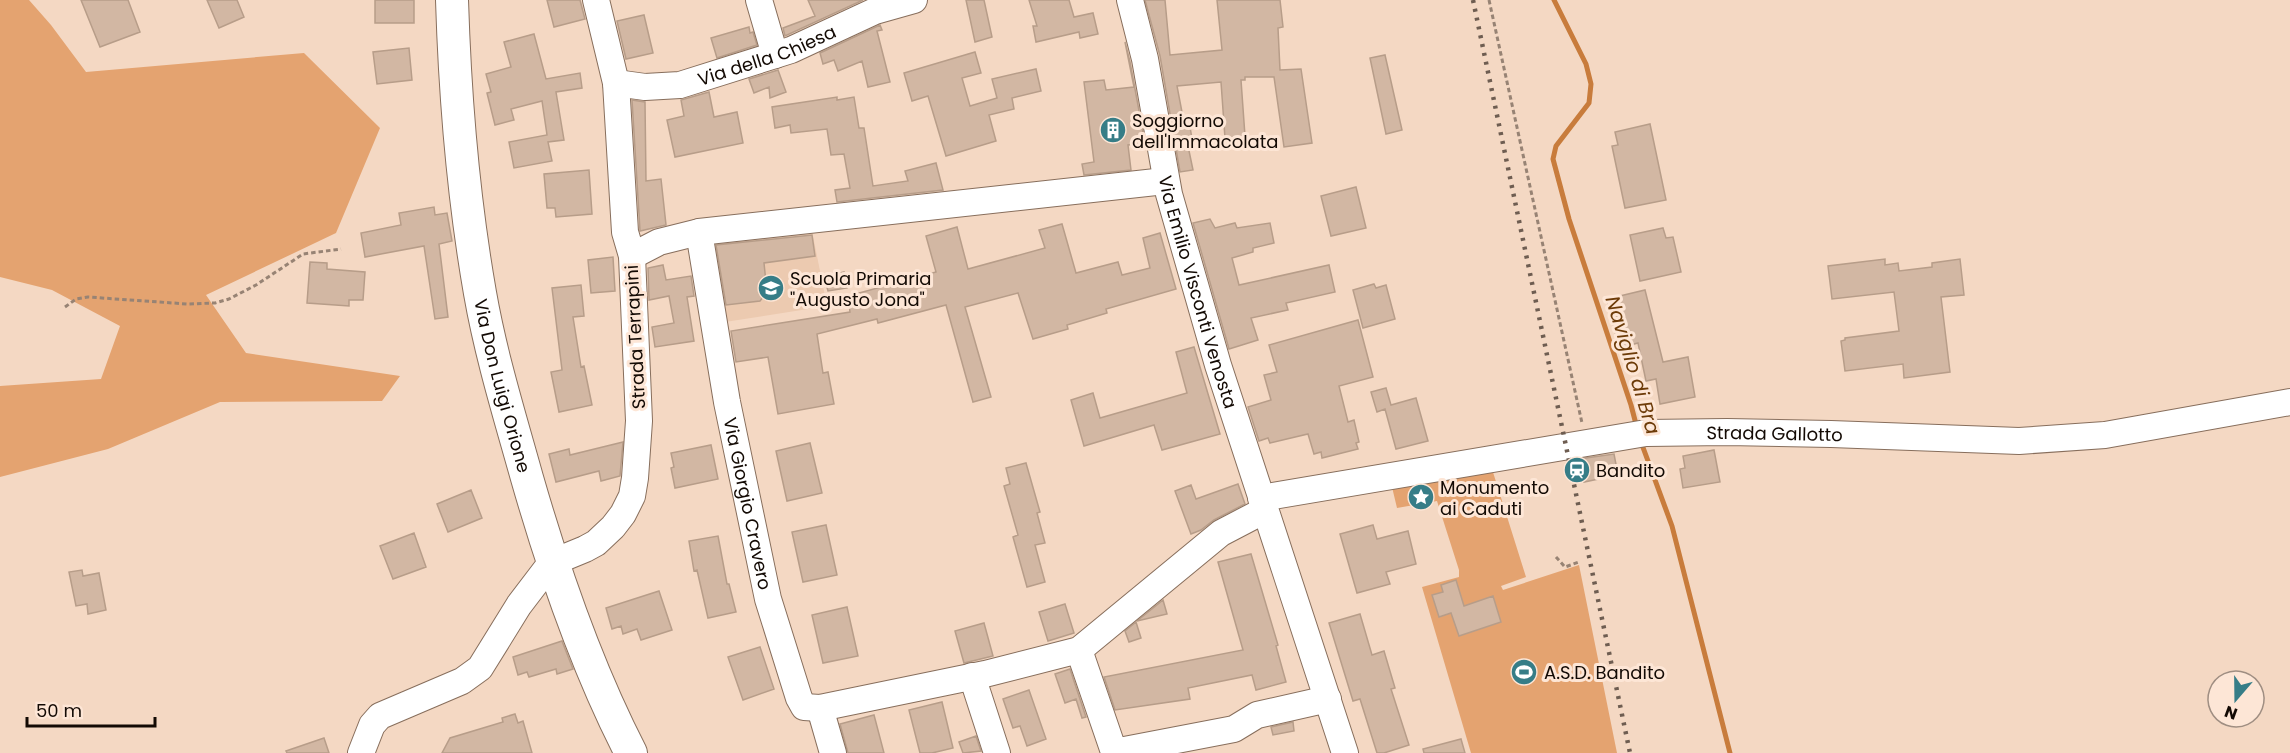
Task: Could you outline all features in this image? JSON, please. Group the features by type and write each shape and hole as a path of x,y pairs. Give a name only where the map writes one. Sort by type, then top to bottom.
{"main road":[{"name":"Via Don Luigi Orione","path":"452,0 460,148 480,294 498,373 551,563 610,710 631,753"}],"street":[{"path":"597,0 616,83 625,232 632,256"},
{"path":"759,0 775,55"},
{"name":"Via della Chiesa","path":"616,83 645,87 680,85 775,55 875,11 914,0"},
{"name":"Via Emilio Visconti Venosta","path":"1130,0 1145,59 1165,181 1218,365 1345,753"},
{"name":"Strada Terrapini","path":"551,563 596,543 623,514 632,496 638,456 639,421 632,256 659,242 699,232 1165,181"},
{"name":"Via Giorgio Cravero","path":"699,232 728,402 768,599 799,698 804,707 820,708"},
{"name":"Strada Gallotto","path":"1263,504 1639,434 1726,432 2019,441 2105,435 2290,402"},
{"path":"833,753 820,708 1067,655 1079,650 1221,533 1263,504"},
{"path":"361,753 372,725 380,716 462,681 480,668 519,605 551,563"},
{"path":"1079,650 1114,752 1234,729 1257,715 1328,699"},
{"path":"972,676 997,753"}],"path":[{"path":"1489,0 1587,442"},
{"path":"65,307 76,299 88,297 187,304 215,303 229,299 256,285 303,254 341,249"},
{"path":"1556,557 1564,567 1579,562"}],"shaded area":[{"path":"0,0 29,0 86,72 304,53 380,128 336,233 206,295 246,353 400,376 382,401 220,402 108,449 0,477 0,386 101,379 120,326 52,290 0,277"},
{"name":"Scuola Primaria \"Augusto Jona\"","path":"811,226 827,306 725,322 712,242"},
{"name":"A.S.D. Bandito","path":"1492,469 1526,577 1501,586 1503,590 1579,565 1617,753 1471,753 1422,587 1459,577 1459,570 1437,501 1397,508 1392,487"}],"building":[{"path":"81,0 128,0 140,32 100,47"},
{"path":"207,0 237,0 244,17 219,28"},
{"path":"375,0 414,0 414,23 375,23"},
{"path":"547,0 580,0 585,19 554,27"},
{"path":"808,0 863,0 785,36 783,28 815,16"},
{"path":"966,0 984,0 992,37 975,42"},
{"path":"1029,0 1069,0 1074,17 1093,13 1098,34 1080,38 1079,32 1036,42 1033,26 1037,26"},
{"path":"1145,0 1165,0 1170,55 1222,50 1217,0 1280,0 1283,27 1278,28 1280,70 1301,69 1312,143 1284,147 1274,77 1245,77 1245,80 1241,80 1245,136 1225,138 1221,82 1177,86 1185,128 1190,127 1193,145 1188,146 1193,170 1180,172 1160,56"},
{"path":"644,15 653,53 626,59 617,21"},
{"path":"880,25 882,30 877,31 890,82 868,87 862,61 838,71 834,60 823,64 820,53"},
{"path":"749,27 757,45 717,58 711,38"},
{"path":"534,34 546,79 580,73 582,88 556,92 564,140 548,142 552,161 514,168 509,142 547,135 542,101 511,109 514,120 495,125 487,93 491,92 486,74 511,67 504,42"},
{"name":"Soggiorno dell'Immacolata","path":"1125,42 1130,62 1145,143 1128,145 1131,170 1084,175 1082,164 1094,162 1084,82 1104,80 1106,90 1134,87"},
{"path":"409,48 412,80 377,84 373,52"},
{"path":"975,52 981,73 962,78 970,106 997,98 992,79 1036,69 1041,91 1012,98 1014,109 989,115 996,141 946,156 928,96 912,101 904,73"},
{"path":"1385,55 1402,130 1386,134 1370,58"},
{"path":"778,70 786,92 770,98 769,87 754,93 749,79"},
{"path":"709,92 714,117 737,112 743,143 675,157 667,120 684,116 681,100"},
{"path":"837,97 837,100 854,97 859,128 864,128 873,186 908,181 905,171 936,163 943,190 837,202 835,190 850,188 844,154 831,155 827,129 791,133 790,125 775,128 772,107"},
{"path":"632,100 645,102 646,181 661,179 666,225 640,231"},
{"path":"1650,124 1666,200 1625,208 1612,146 1618,145 1615,132"},
{"path":"589,170 592,214 556,217 555,208 547,208 544,174"},
{"path":"1356,187 1366,228 1331,236 1321,196"},
{"path":"434,207 435,215 447,213 452,241 439,244 448,317 435,319 424,246 365,257 361,233 401,225 399,213"},
{"path":"1210,219 1215,228 1235,223 1237,228 1270,223 1274,243 1253,248 1253,252 1232,258 1239,285 1329,265 1335,292 1286,303 1288,310 1251,318 1258,340 1229,349 1193,223"},
{"path":"1062,224 1076,273 1118,262 1122,275 1150,268 1143,238 1160,233 1176,289 1106,309 1107,313 1067,325 1068,329 1033,339 1018,293 965,307 991,397 973,402 946,305 878,323 877,319 817,334 823,373 828,372 834,404 778,414 768,357 736,362 731,331 850,312 848,296 936,272 926,236 957,227 968,269 1045,248 1039,230"},
{"path":"1663,228 1666,238 1673,237 1681,272 1640,281 1630,235"},
{"path":"812,235 815,256 764,263 767,292 760,301 726,305 716,245"},
{"path":"613,257 615,291 591,293 588,260"},
{"path":"1885,259 1885,265 1898,263 1899,271 1932,267 1932,263 1960,259 1964,295 1941,297 1950,372 1904,378 1903,364 1845,371 1841,341 1845,338 1899,331 1894,292 1832,299 1828,266"},
{"path":"310,262 327,263 327,269 365,272 363,300 349,300 349,306 307,303"},
{"path":"663,265 666,280 691,276 694,296 687,297 694,341 655,347 652,327 674,323 669,296 649,300 648,268"},
{"path":"844,272 847,288 828,291 824,277"},
{"path":"1374,284 1376,288 1386,285 1395,319 1363,328 1353,290"},
{"path":"581,285 584,316 573,317 581,367 584,366 592,405 559,412 551,372 562,370 552,288"},
{"path":"1645,290 1663,362 1688,357 1695,397 1660,404 1656,379 1646,381 1638,343 1619,348 1607,299"},
{"path":"1358,320 1373,377 1339,386 1348,422 1354,420 1359,442 1356,443 1358,449 1322,458 1321,452 1314,454 1308,434 1270,443 1268,438 1259,441 1248,407 1271,400 1264,375 1277,372 1269,345"},
{"path":"1194,347 1220,434 1162,450 1154,425 1084,446 1071,400 1093,393 1100,418 1187,393 1176,352"},
{"path":"1386,388 1391,405 1416,398 1428,441 1396,449 1385,409 1377,412 1371,392"},
{"path":"623,442 620,476 601,481 599,471 556,482 549,454 569,449 570,455"},
{"path":"810,443 822,493 787,501 776,451"},
{"path":"711,445 718,479 675,488 671,453"},
{"path":"1714,450 1720,482 1683,488 1680,469 1685,468 1683,456"},
{"path":"1614,454 1618,475 1584,482 1579,459"},
{"path":"1026,463 1040,512 1037,513 1045,543 1035,545 1045,582 1027,587 1013,537 1018,535 1004,486 1010,484 1006,468"},
{"path":"1238,484 1245,504 1191,534 1175,491 1191,485 1196,499"},
{"path":"471,490 482,518 448,532 437,504"},
{"path":"826,525 837,575 803,582 792,532"},
{"path":"1373,525 1377,539 1408,531 1416,564 1386,572 1390,584 1357,593 1340,534"},
{"path":"414,533 426,567 393,579 380,546"},
{"path":"718,536 727,584 729,584 736,612 708,618 697,570 694,571 689,541"},
{"path":"1251,554 1278,645 1276,646 1286,682 1256,690 1252,675 1188,688 1190,699 1115,710 1104,677 1243,650 1218,562"},
{"path":"82,570 83,576 99,573 106,610 88,614 87,604 76,606 69,572"},
{"path":"1456,580 1464,606 1493,596 1501,622 1459,636 1451,613 1439,617 1432,595 1443,592 1441,585"},
{"path":"659,591 672,630 641,640 637,629 623,634 621,626 612,629 606,608"},
{"path":"1163,600 1167,614 1137,621"},
{"path":"1065,604 1074,633 1048,641 1039,612"},
{"path":"847,607 858,656 823,663 812,615"},
{"path":"1360,614 1372,655 1384,651 1395,688 1391,689 1409,745 1384,753 1377,753 1360,699 1353,701 1329,623"},
{"path":"1136,622 1141,638 1129,642 1125,631"},
{"path":"984,623 993,656 964,663 955,631"},
{"path":"562,641 573,669 557,674 556,669 529,677 527,672 518,675 513,657"},
{"path":"760,647 774,689 743,700 728,657"},
{"path":"1070,669 1086,717 1082,718 1076,699 1065,703 1055,674"},
{"path":"1029,690 1046,739 1027,746 1020,726 1013,728 1003,699"},
{"path":"942,702 953,748 920,753 909,710"},
{"path":"515,714 518,723 523,721 532,753 442,753 450,738 503,722 502,718"},
{"path":"874,715 884,753 848,753 840,724"},
{"path":"1293,722 1294,731 1273,735 1271,727"},
{"path":"976,736 981,751 963,753 959,742"},
{"path":"324,738 329,753 287,753 286,751"},
{"path":"1461,739 1465,753 1424,753 1423,749"}],"waterway":[{"name":"Naviglio di Bra","path":"1554,0 1586,64 1591,84 1589,103 1556,146 1553,159 1569,219 1637,428"},
{"name":"Naviglio di Bra","path":"1641,442 1672,526 1730,753"}],"railway":[{"path":"1473,0 1630,753"}],"place":[{"name":"Soggiorno dell'Immacolata","path":"1113,130"},
{"name":"Scuola Primaria \"Augusto Jona\"","path":"771,288"},
{"name":"Bandito","path":"1577,470"},
{"name":"Monumento ai Caduti","path":"1421,497"},
{"name":"A.S.D. Bandito","path":"1524,672"}]}
